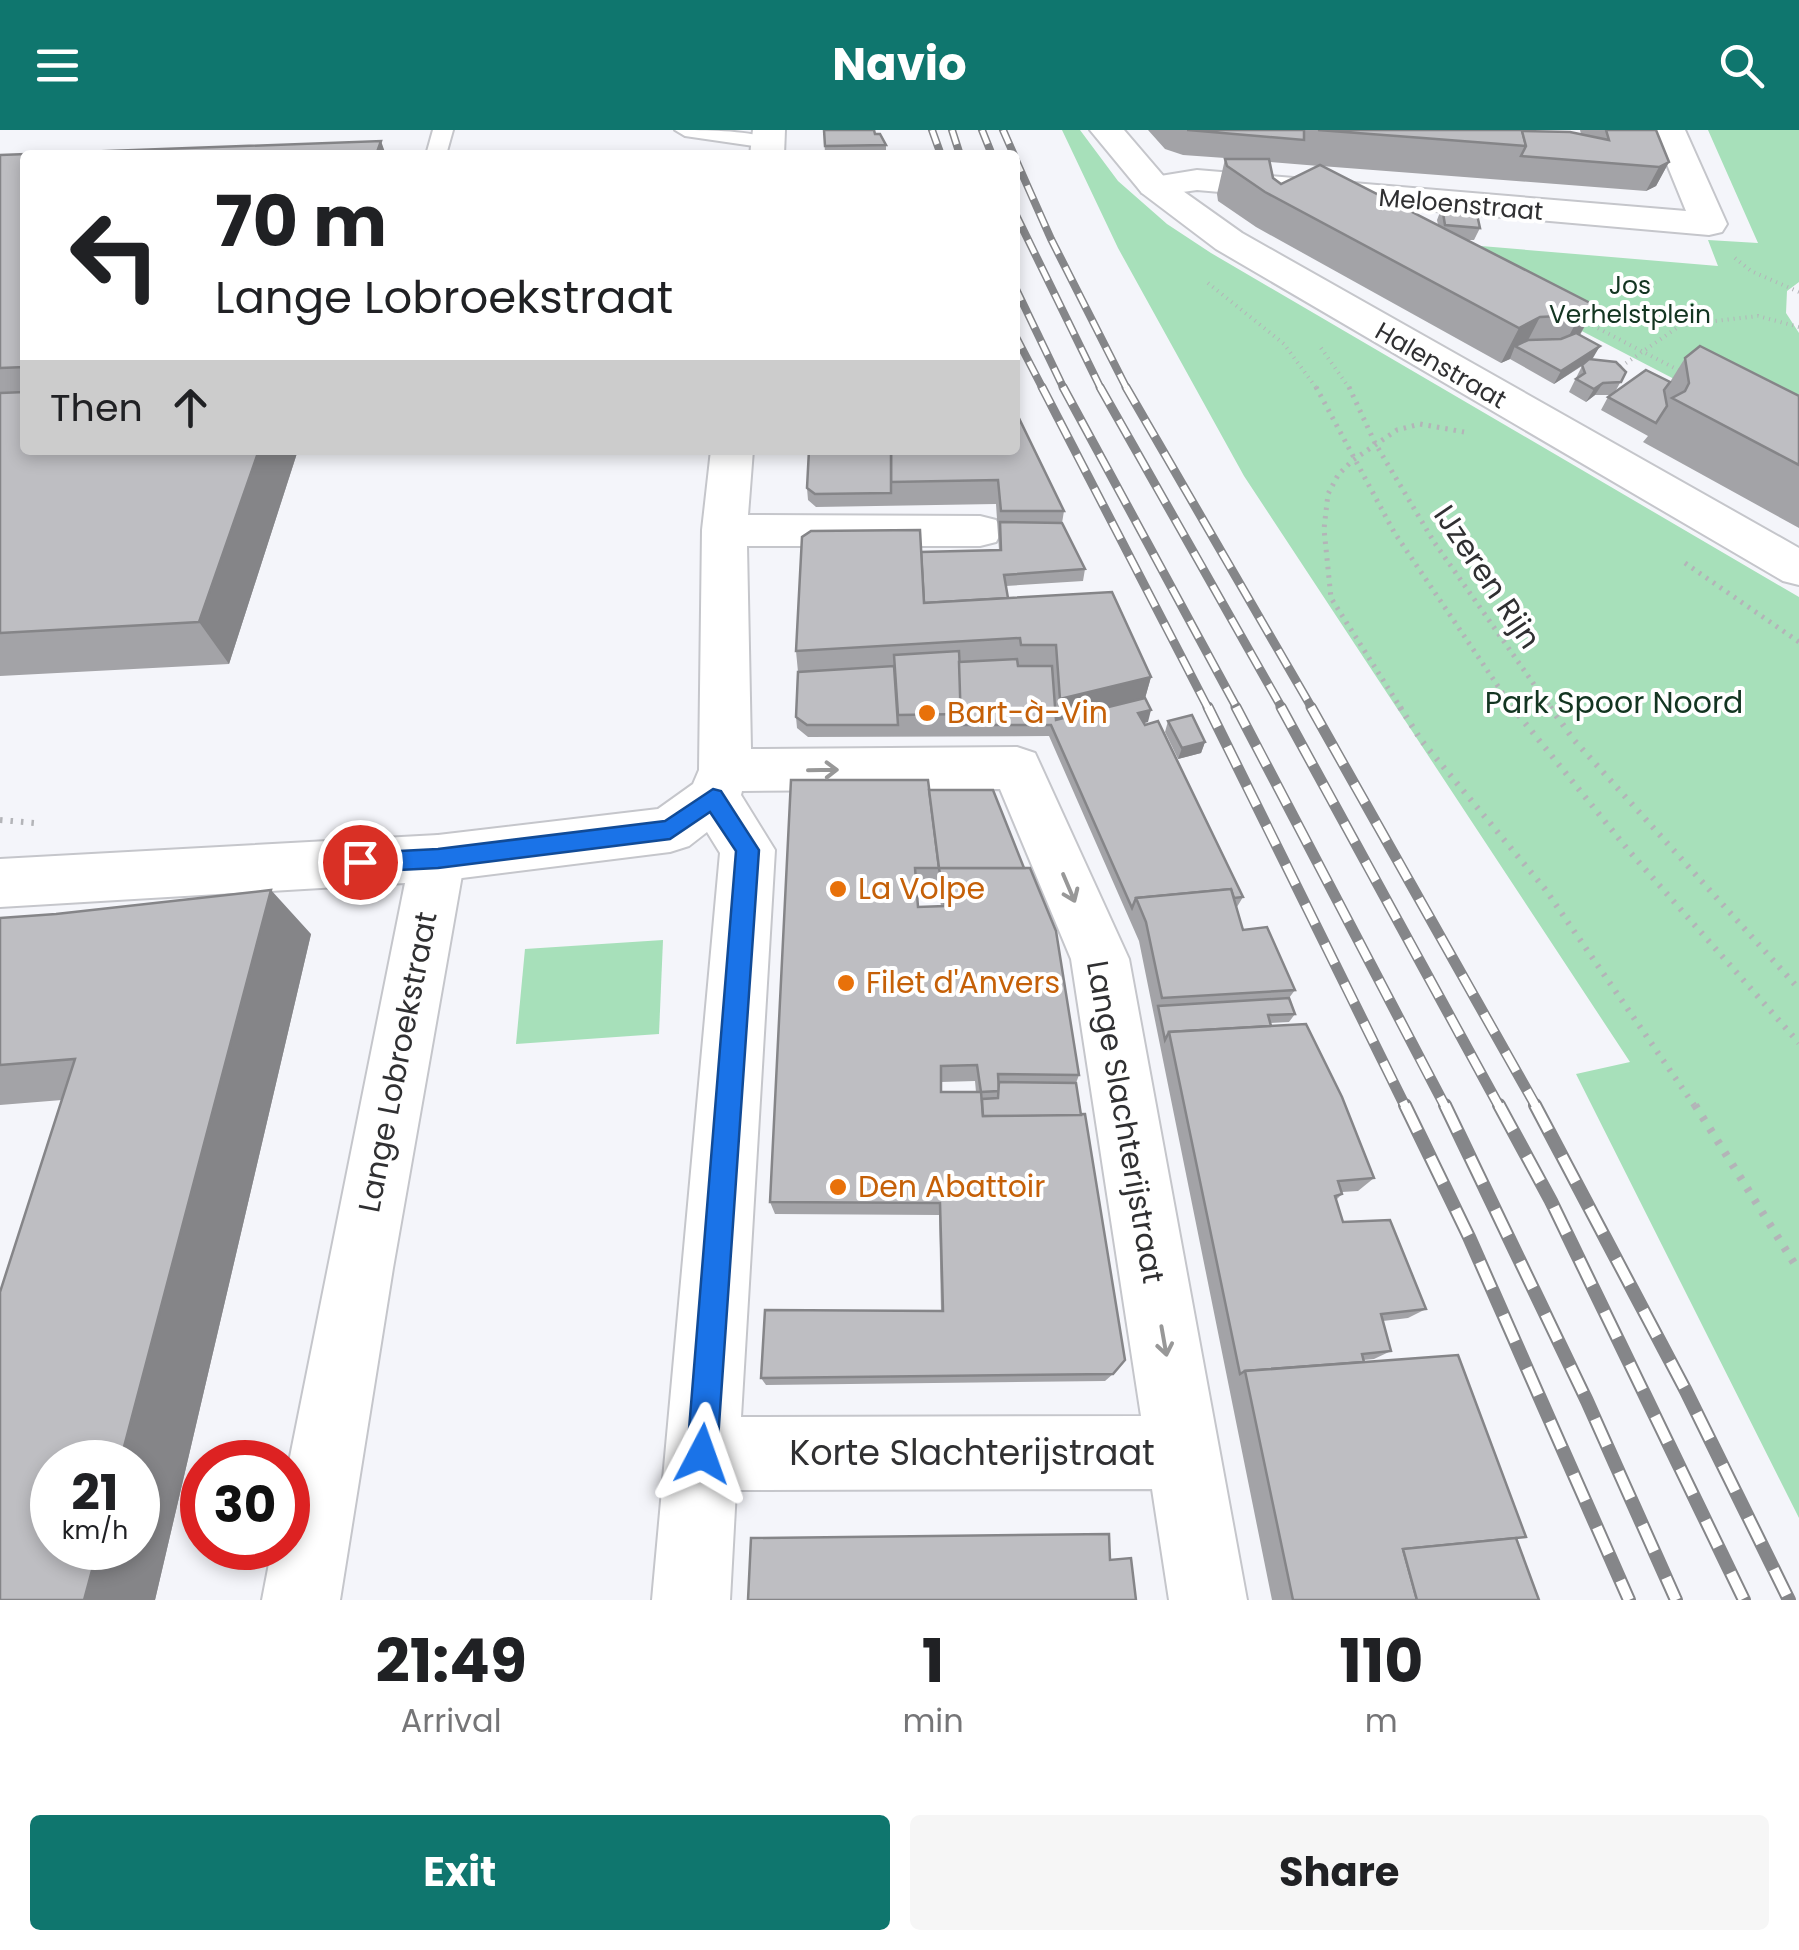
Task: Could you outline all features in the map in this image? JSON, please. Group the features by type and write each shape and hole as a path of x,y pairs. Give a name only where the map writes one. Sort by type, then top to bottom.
{"street":[{"name":"Halenstraat","path":"1106,130 1154,186 1251,255 1799,570"},
{"path":"1669,130 1709,224"},
{"name":"Meloenstraat","path":"1154,186 1198,180 1709,224"},
{"path":"691,1600 748,850 719,784 724,530 732,455"},
{"path":"724,530 980,530"},
{"name":"Lange Slachterijstraat","path":"719,784 1018,768 1100,958 1208,1600"},
{"path":"0,883 438,858 670,830 719,784"},
{"name":"Lange Lobroekstraat","path":"301,1600 358,1268 438,858"},
{"name":"Korte Slachterijstraat","path":"702,1454 1182,1452"}],"lane":[{"path":"685,130 768,142"}],"path":[{"path":"1709,224 1738,262 1799,292"},
{"path":"1196,274 1284,344 1308,370 1353,460 1420,574 1497,689 1629,851 1799,1043"},
{"path":"1608,375 1681,325 1758,316 1799,327"},
{"path":"1576,317 1695,378"},
{"name":"IJzeren Rijn","path":"1310,337 1334,363 1376,443 1484,618 1574,740 1799,989"},
{"path":"1472,435 1420,424 1396,430 1353,460 1328,494 1324,529 1332,598 1342,620 1421,740 1545,889 1609,980 1714,1132 1799,1271"},
{"path":"1672,554 1799,642"}],"green space":[{"name":"Park Spoor Noord","path":"1062,130 1080,130 1118,181 1167,224 1211,253 1799,597 1799,1518 1576,1074 1630,1062 1244,476 1118,248"},
{"name":"Jos Verhelstplein","path":"1708,130 1799,130 1799,282 1787,291 1786,313 1799,333 1799,444 1349,210 1425,218 1433,242 1718,266 1708,240 1758,243"},
{"path":"663,940 659,1034 516,1044 525,949"}],"building":[{"path":"824,130 874,130 886,145 825,146"},
{"path":"1188,130 1304,130 1304,140"},
{"path":"1318,130 1522,130 1526,146 1423,138"},
{"path":"1606,130 1656,130 1669,162 1659,167 1521,156 1526,146 1522,131 1570,132 1609,140"},
{"path":"381,141 378,150 136,150"},
{"path":"20,154 20,367 0,368 0,155"},
{"path":"1225,159 1269,159 1273,178 1281,184 1320,165 1596,306 1580,315 1540,317 1519,328 1265,192 1227,166"},
{"path":"1442,207 1476,210 1480,228 1445,225"},
{"path":"1576,333 1600,346 1561,371 1515,346 1528,340 1561,339"},
{"path":"1700,346 1799,396 1799,465 1672,398 1685,391 1689,383 1685,358"},
{"path":"1589,359 1616,362 1626,372 1621,382 1603,383 1594,389 1576,379 1585,373 1582,365"},
{"path":"1646,370 1670,382 1664,390 1667,406 1656,423 1608,397"},
{"path":"20,392 20,455 257,455 199,622 0,633 0,393"},
{"path":"1020,420 1064,511 1001,511 998,480 891,482 891,455 1020,455"},
{"path":"809,455 891,455 891,493 815,494 807,488"},
{"path":"1000,522 1062,523 1085,569 1004,575 1008,598 924,603 921,552 1001,550"},
{"path":"920,530 924,603 1112,592 1151,677 1060,699 1056,645 1021,645 1020,638 796,651 802,537 811,531"},
{"path":"959,651 962,714 898,715 894,655"},
{"path":"1017,659 1018,666 1052,666 1056,720 1145,698 1151,710 1138,713 1145,725 1158,721 1243,897 1234,898 1231,889 1136,898 1132,908 1051,725 961,725 959,662"},
{"path":"894,666 898,725 807,725 796,717 798,672"},
{"path":"1192,715 1205,742 1182,748 1168,721"},
{"path":"791,780 928,780 939,868 1030,868 1056,931 1079,1075 998,1074 999,1091 981,1092 983,1116 1085,1114 1125,1360 1113,1374 761,1378 765,1310 943,1311 940,1203 770,1202","holes":["915,868 939,868 945,906 918,907","977,1065 981,1092 941,1092 941,1066"]},
{"path":"929,790 993,790 1024,868 939,868"},
{"path":"1231,889 1243,930 1267,927 1295,990 1162,998 1146,922 1136,898"},
{"path":"271,890 126,1440 30,1440 30,1570 92,1570 84,1600 0,1600 0,1292 75,1059 0,1065 0,918"},
{"path":"1289,998 1295,1014 1268,1015 1271,1026 1169,1032 1165,1040 1158,1006"},
{"path":"1306,1024 1342,1097 1374,1178 1338,1181 1342,1194 1335,1196 1343,1222 1390,1220 1426,1309 1381,1314 1391,1351 1362,1354 1364,1362 1240,1374 1169,1032"},
{"path":"999,1082 1076,1083 1081,1115 983,1116 982,1099 998,1098"},
{"path":"1458,1355 1526,1537 1403,1549 1417,1600 1293,1600 1245,1371"},
{"path":"1109,1534 1110,1560 1131,1558 1136,1600 748,1600 751,1538"},
{"path":"1516,1538 1539,1600 1417,1600 1403,1549"}],"railway":[{"path":"932,130 939,150"},
{"path":"952,130 958,150"},
{"path":"982,130 990,150"},
{"path":"1003,130 1012,150"},
{"path":"1020,169 1127,389"},
{"path":"1020,223 1100,387"},
{"path":"1020,297 1063,388"},
{"path":"1020,345 1043,389"},
{"path":"1042,387 1209,710"},
{"path":"1100,387 1283,710"},
{"path":"1126,387 1313,710"},
{"path":"1063,388 1238,710"},
{"path":"1208,707 1406,1108"},
{"path":"1236,707 1446,1108"},
{"path":"1281,707 1500,1108"},
{"path":"1311,707 1537,1108"},
{"path":"1405,1105 1469,1237 1629,1600"},
{"path":"1445,1105 1587,1401 1676,1600"},
{"path":"1499,1105 1551,1201 1744,1600"},
{"path":"1535,1105 1686,1391 1789,1600"}],"place":[{"name":"Bart-à-Vin","path":"927,713"},
{"name":"La Volpe","path":"838,889"},
{"name":"Filet d'Anvers","path":"846,983"},
{"name":"Den Abattoir","path":"838,1187"}],"route":[{"path":"360,862 438,858 670,830 713,798 748,850 702,1454"}]}
